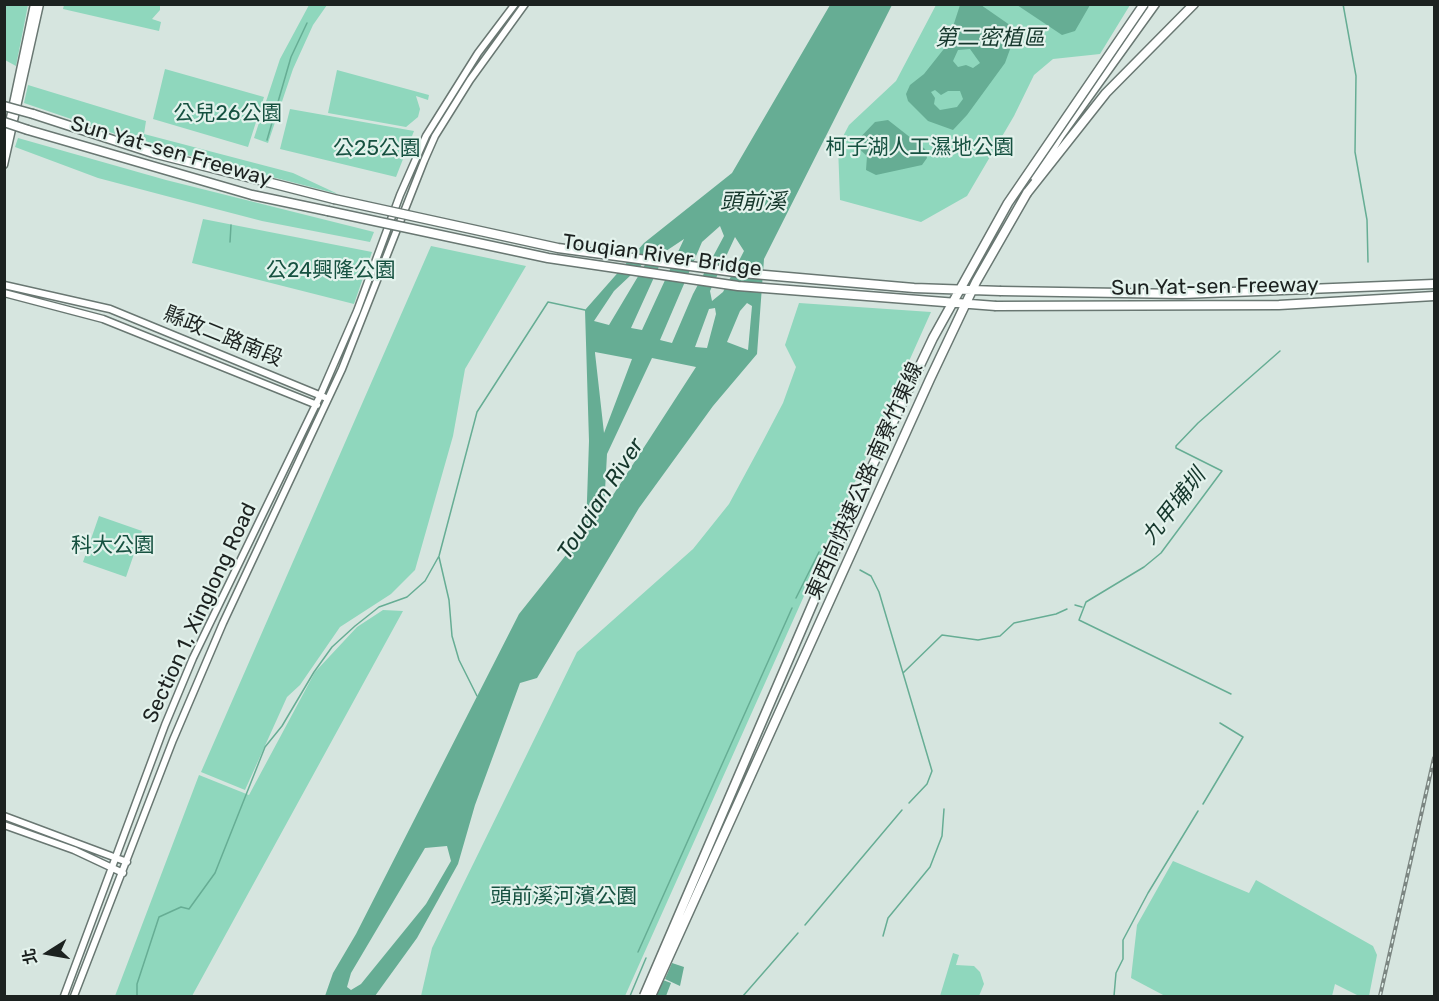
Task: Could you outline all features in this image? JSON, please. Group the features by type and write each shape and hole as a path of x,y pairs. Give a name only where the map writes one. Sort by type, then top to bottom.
{"highway":[{"name":"東西向快速公路 南寮竹東線","path":"644,996 868,475 933,338 1008,203 1144,4"},
{"name":"東西向快速公路 南寮竹東線","path":"651,996 976,282 1060,136 1155,4"},
{"path":"1027,193 1106,93 1194,4"},
{"name":"Sun Yat-sen Freeway","path":"4,106 153,153 334,199"},
{"name":"Sun Yat-sen Freeway","path":"10,118 28,130 94,151 252,195 328,211"},
{"name":"Touqian River Bridge","path":"334,199 581,251 742,273 914,288 1001,291"},
{"name":"Touqian River Bridge","path":"328,211 548,258 726,284 996,306"},
{"name":"Sun Yat-sen Freeway","path":"1001,291 1182,294 1434,284"},
{"name":"Sun Yat-sen Freeway","path":"996,306 1279,305 1434,296"}],"street":[{"path":"4,146 34,4"},
{"path":"4,165 10,118 40,4"},
{"name":"Section 1, Xinglong Road","path":"64,996 111,867 193,658 320,396 380,250 399,195 432,126 478,53 515,4"},
{"name":"Section 1, Xinglong Road","path":"74,996 186,708 365,315 435,136 470,80 525,4"},
{"name":"縣政二路南段","path":"4,285 105,308 328,398"},
{"name":"縣政二路南段","path":"4,293 103,320 323,408"},
{"path":"4,816 127,862"},
{"path":"4,825 123,873"}],"green space":[{"path":"4,5 28,5 16,66 5,60"},
{"path":"64,5 160,5 160,10 152,19 161,22 159,31 63,9"},
{"path":"309,5 327,5 313,25 293,69 268,143 254,138 280,59"},
{"name":"柯子湖人工濕地公園","path":"936,5 1130,5 1100,54 1053,59 1034,75 1014,116 967,196 921,222 840,200 838,146 849,125 896,81"},
{"name":"公兒26公園","path":"165,69 264,97 248,147 153,119"},
{"path":"337,70 429,95 428,100 416,96 420,109 418,117 406,127 328,113"},
{"path":"28,85 146,121 144,134 293,173 338,194 148,145 24,103"},
{"name":"公25公園","path":"290,109 414,131 396,177 280,149"},
{"path":"18,138 166,180 374,232 370,242 262,221 98,178 15,147"},
{"name":"公24興隆公園","path":"203,219 372,252 354,304 192,263"},
{"path":"431,246 526,266 465,369 453,436 415,570 391,594 340,627 300,685 287,697 245,790 201,772"},
{"name":"頭前溪河濱公園","path":"799,303 931,312 625,996 421,996 432,948 577,652 693,549 729,504 783,403 796,367 785,345"},
{"name":"科大公園","path":"99,516 142,531 126,577 83,562"},
{"path":"383,610 403,611 192,996 115,996 199,775 249,795 315,672 357,627"},
{"path":"1173,861 1249,893 1256,880 1373,946 1377,955 1369,996 1359,996 1335,984 1332,996 1165,996 1131,978 1137,925"},
{"path":"953,953 959,955 956,965 974,966 980,972 984,984 979,996 940,996"}],"water":[{"name":"頭前溪","path":"830,5 892,5 764,259 757,354 713,406 639,508 537,678 520,683 475,805 458,864 417,938 375,996 325,996 333,973 356,934 519,614 586,530 589,441 585,310 644,243 732,173","holes":["720,226 724,236 693,294 672,343 660,340 702,242","735,237 744,251 723,292 712,301 710,291","684,239 642,330 631,328 666,251","649,258 609,325 594,321 614,291","747,303 752,306 748,350 727,342 740,311","715,308 716,314 707,348 695,347 709,309","595,352 632,359 604,433 595,353","652,358 696,367 604,509 607,454","447,846 451,861 426,904 361,984 351,990 347,987 351,973 425,848"]},
{"name":"第二密植區","path":"960,5 981,5 1017,30 1005,63 967,115 953,130 928,121 908,101 906,94 910,85 924,74 947,45","holes":["970,49 980,63 973,68 966,65 958,67 953,61 958,50","935,90 941,95 948,91 960,91 963,99 957,107 940,110 934,104 935,98 931,92"]},
{"path":"1017,5 1090,5 1075,31 1062,35"},
{"path":"888,120 925,149 927,158 922,165 876,175 866,170 867,156 854,144 875,122"},
{"path":"672,963 684,967 680,986 665,979"},
{"path":"663,980 671,983 666,996 657,995"}],"waterway":[{"name":"九甲埔圳","path":"1343,4 1356,76 1355,152 1367,220 1368,262"},
{"path":"267,140 291,57 307,23"},
{"path":"230,242 231,225"},
{"path":"137,996 137,984 159,917 181,907 189,909 215,873 265,747 282,726 314,672 332,647 355,626 379,607 407,597 425,581 439,556 477,412 548,302 585,310"},
{"name":"九甲埔圳","path":"1231,694 1079,620 1086,602 1144,567 1161,553 1222,471 1176,446 1198,423 1280,351"},
{"path":"796,598 819,552"},
{"path":"439,557 449,600 452,636 459,660 477,696"},
{"path":"860,570 871,576 879,592 932,771 927,784 909,803"},
{"path":"1075,605 1082,607"},
{"path":"638,952 792,608"},
{"path":"903,673 942,635 978,640 1000,636 1014,623 1056,614 1067,609"},
{"path":"1203,804 1243,737 1220,723"},
{"path":"883,936 888,918 930,867 942,836 944,809"},
{"path":"805,925 902,810"},
{"path":"1114,996 1116,973 1123,959 1123,940 1148,893 1198,811"},
{"path":"743,996 798,933"},
{"path":"630,996 646,958"}],"railway":[{"path":"1380,996 1434,758"}],"water label":[{"name":"Touqian River","path":"601,499"}]}
